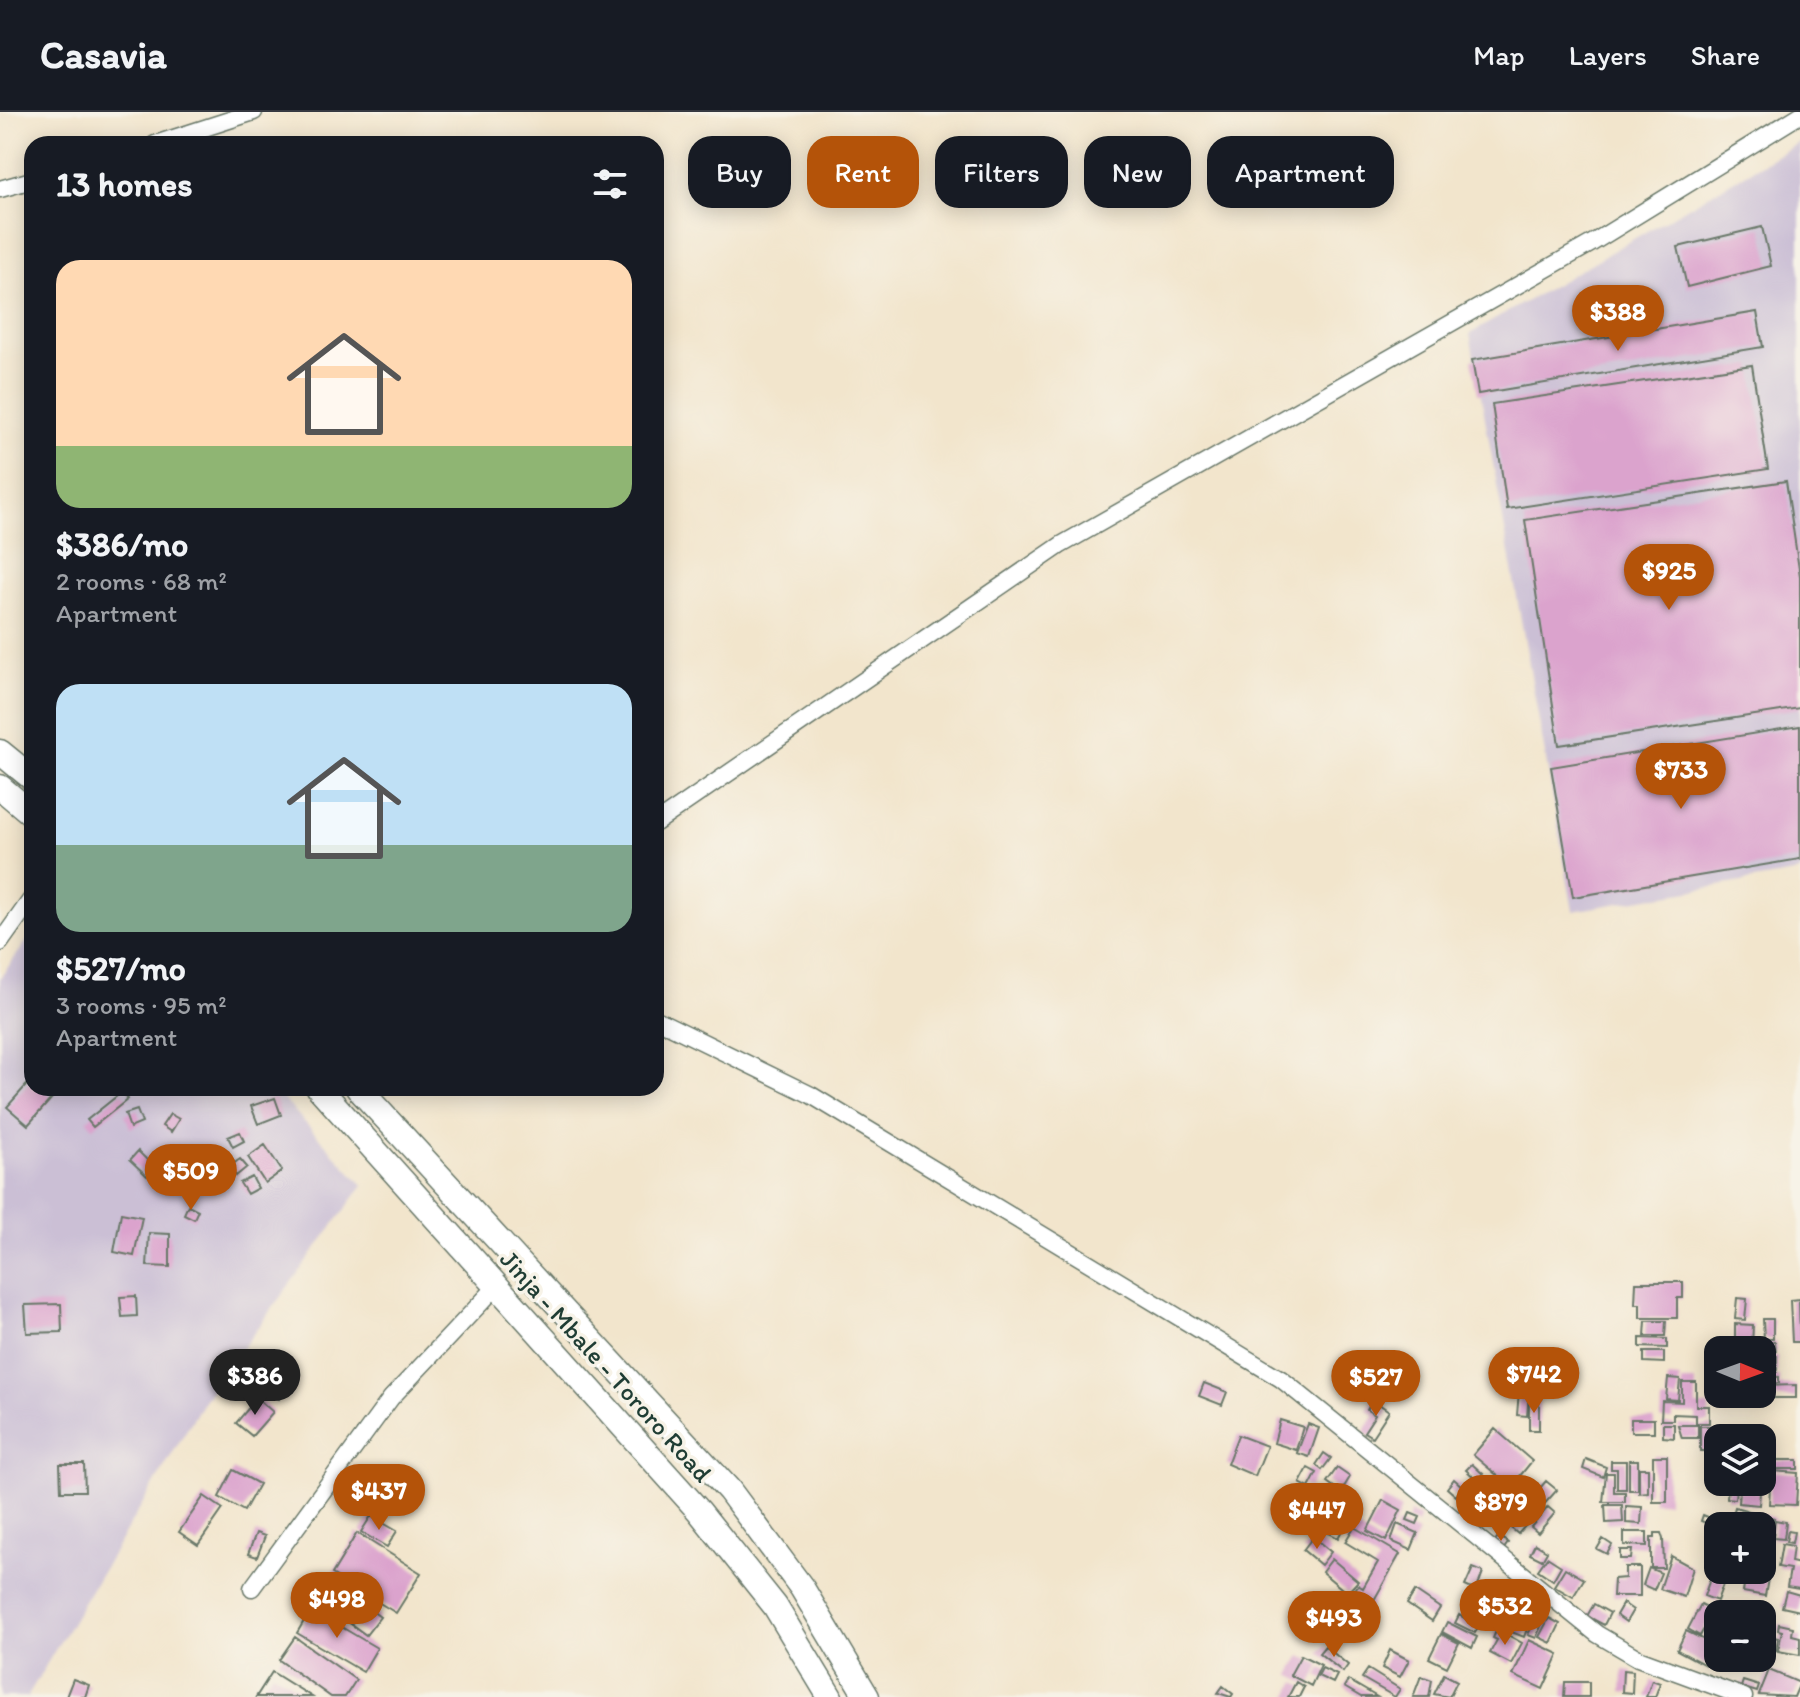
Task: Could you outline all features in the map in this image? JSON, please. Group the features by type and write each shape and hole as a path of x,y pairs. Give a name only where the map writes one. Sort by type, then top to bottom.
{"highway":[{"path":"0,752 24,772"},
{"path":"0,787 24,807"},
{"name":"Jinja - Mbale - Tororo Road","path":"326,1096 699,1511 775,1606 830,1697"},
{"name":"Jinja - Mbale - Tororo Road","path":"365,1096 729,1490 802,1588 867,1697"}],"street":[{"path":"180,136 254,112"},
{"path":"664,818 1061,545 1592,243 1800,115"},
{"path":"0,189 24,182"},
{"path":"0,943 24,909"},
{"path":"664,1023 811,1095 1281,1379 1597,1634 1638,1658 1744,1697"},
{"path":"252,1588 391,1398 496,1287"}],"shaded area":[{"path":"1800,142 1800,872 1573,911 1470,334"},
{"path":"24,945 24,1096 280,1096 363,1185 205,1399 27,1697 0,1697 0,978"}],"building":[{"path":"1762,227 1771,266 1687,287 1678,247"},
{"path":"1757,312 1763,347 1478,394 1472,360"},
{"path":"1752,365 1768,469 1507,509 1492,404"},
{"path":"1786,481 1800,576 1800,708 1559,745 1525,520"},
{"path":"1800,726 1800,859 1573,897 1551,767"},
{"path":"24,1088 24,1096 52,1098 28,1125 7,1107"},
{"path":"117,1096 128,1099 93,1127 87,1120"},
{"path":"275,1098 281,1115 258,1124 251,1106"},
{"path":"137,1110 142,1123 130,1128 125,1114"},
{"path":"170,1114 179,1119 171,1132 162,1126"},
{"path":"240,1132 244,1141 233,1147 228,1137"},
{"path":"265,1145 282,1171 265,1183 248,1157"},
{"path":"138,1151 155,1168 147,1176 130,1160"},
{"path":"240,1159 247,1167 236,1176 229,1167"},
{"path":"252,1177 258,1188 247,1194 240,1183"},
{"path":"188,1205 198,1210 194,1219 184,1214"},
{"path":"121,1213 142,1217 134,1256 114,1252"},
{"path":"149,1233 170,1234 170,1267 147,1266"},
{"path":"1636,1282 1683,1282 1683,1298 1677,1298 1677,1318 1640,1318 1640,1304 1635,1304"},
{"path":"136,1296 137,1316 122,1317 120,1297"},
{"path":"1737,1298 1747,1299 1745,1320 1735,1319"},
{"path":"1799,1299 1800,1342 1792,1342 1790,1300"},
{"path":"61,1304 62,1332 27,1333 25,1305"},
{"path":"1763,1319 1773,1319 1773,1336 1764,1336"},
{"path":"1646,1321 1666,1321 1665,1336 1645,1336"},
{"path":"1735,1324 1753,1325 1752,1336 1735,1336"},
{"path":"1640,1338 1667,1339 1667,1348 1640,1347"},
{"path":"1644,1352 1664,1352 1664,1363 1644,1362"},
{"path":"275,1360 292,1367 279,1399 262,1392"},
{"path":"1668,1378 1680,1379 1678,1400 1666,1399"},
{"path":"1682,1382 1696,1382 1696,1406 1709,1408 1709,1423 1696,1423 1696,1415 1673,1414 1673,1420 1661,1420 1662,1401 1682,1402"},
{"path":"1204,1383 1227,1392 1222,1405 1199,1396"},
{"path":"1796,1385 1796,1398 1776,1398 1776,1386"},
{"path":"1519,1391 1529,1392 1527,1416 1517,1415"},
{"path":"257,1398 273,1412 252,1436 236,1423"},
{"path":"1373,1400 1389,1411 1372,1437 1364,1432 1375,1415 1367,1410"},
{"path":"1529,1400 1539,1400 1539,1430 1529,1430"},
{"path":"1631,1419 1654,1419 1654,1432 1631,1432"},
{"path":"1280,1420 1303,1427 1296,1450 1274,1443"},
{"path":"1308,1424 1319,1428 1309,1457 1297,1453"},
{"path":"1663,1424 1674,1424 1674,1438 1663,1437"},
{"path":"1678,1425 1698,1425 1698,1438 1682,1438"},
{"path":"1700,1426 1704,1426 1704,1451 1700,1451"},
{"path":"1495,1429 1532,1461 1511,1487 1473,1455"},
{"path":"1238,1435 1267,1446 1255,1476 1227,1464"},
{"path":"1324,1453 1331,1458 1322,1470 1316,1465"},
{"path":"1653,1456 1667,1456 1667,1502 1653,1502"},
{"path":"1586,1459 1606,1467 1603,1477 1583,1469"},
{"path":"1629,1460 1638,1460 1638,1490 1629,1490"},
{"path":"1776,1460 1798,1460 1798,1469 1776,1469"},
{"path":"1611,1461 1626,1461 1626,1489 1617,1489 1617,1469 1611,1469"},
{"path":"60,1464 84,1464 85,1491 61,1491"},
{"path":"1472,1464 1483,1474 1478,1481 1466,1470"},
{"path":"1308,1468 1317,1473 1309,1488 1300,1483"},
{"path":"1337,1468 1350,1477 1341,1492 1327,1482"},
{"path":"1639,1468 1648,1468 1648,1492 1639,1493"},
{"path":"233,1470 259,1484 244,1511 219,1497"},
{"path":"1776,1471 1798,1473 1796,1505 1769,1504 1769,1496 1776,1496"},
{"path":"1606,1473 1614,1473 1614,1492 1625,1492 1625,1502 1603,1502"},
{"path":"1454,1479 1463,1487 1456,1496 1447,1488"},
{"path":"1473,1481 1495,1500 1483,1514 1478,1510 1474,1515 1463,1506 1467,1501 1461,1495"},
{"path":"1546,1481 1557,1490 1539,1510 1529,1501"},
{"path":"204,1496 223,1509 198,1545 179,1532"},
{"path":"1739,1496 1760,1496 1759,1505 1738,1503"},
{"path":"1308,1499 1316,1503 1308,1520 1299,1516"},
{"path":"1383,1500 1401,1510 1386,1541 1367,1531"},
{"path":"1286,1501 1296,1504 1290,1522 1280,1518"},
{"path":"1520,1504 1534,1516 1518,1534 1504,1522"},
{"path":"1605,1505 1622,1505 1623,1522 1606,1523"},
{"path":"1626,1506 1642,1507 1641,1524 1626,1523"},
{"path":"1548,1507 1555,1513 1538,1533 1531,1527"},
{"path":"1735,1507 1753,1512 1734,1512"},
{"path":"1318,1508 1346,1523 1338,1538 1310,1524"},
{"path":"1410,1513 1420,1517 1417,1524 1407,1520"},
{"path":"371,1516 397,1531 387,1547 361,1532"},
{"path":"1776,1520 1786,1522 1784,1539 1776,1538"},
{"path":"1397,1524 1418,1533 1411,1550 1391,1541"},
{"path":"1354,1527 1400,1554 1369,1609 1350,1598 1358,1585 1363,1588 1378,1562 1345,1542"},
{"path":"1788,1531 1794,1532 1792,1543 1786,1542"},
{"path":"1624,1532 1647,1532 1647,1546 1624,1545"},
{"path":"256,1533 265,1536 257,1557 248,1554"},
{"path":"357,1533 421,1573 396,1613 332,1574"},
{"path":"1655,1533 1661,1533 1663,1539 1664,1568 1651,1568 1651,1538 1655,1538"},
{"path":"1499,1536 1508,1543 1503,1550 1494,1542"},
{"path":"1313,1537 1331,1552 1321,1565 1303,1550"},
{"path":"1603,1539 1612,1545 1607,1554 1597,1549"},
{"path":"1535,1544 1547,1551 1542,1560 1530,1554"},
{"path":"1782,1544 1793,1546 1791,1562 1800,1564 1800,1589 1787,1587 1790,1569 1778,1567"},
{"path":"1620,1550 1632,1550 1631,1559 1620,1559"},
{"path":"1671,1556 1693,1568 1684,1597 1660,1589"},
{"path":"1547,1557 1561,1566 1553,1580 1538,1570"},
{"path":"1332,1559 1358,1581 1347,1593 1322,1572"},
{"path":"1625,1567 1640,1567 1640,1596 1613,1596 1614,1579 1625,1578"},
{"path":"1473,1568 1483,1572 1476,1591 1465,1586"},
{"path":"1565,1568 1584,1579 1573,1597 1554,1586"},
{"path":"1649,1568 1661,1573 1654,1590 1643,1585"},
{"path":"332,1581 380,1617 366,1635 318,1600"},
{"path":"1708,1584 1723,1584 1717,1600 1704,1596"},
{"path":"1744,1584 1767,1584 1765,1596 1743,1592"},
{"path":"1415,1591 1440,1608 1432,1621 1407,1604"},
{"path":"1786,1591 1800,1595 1800,1611 1782,1607"},
{"path":"1475,1594 1488,1601 1483,1611 1469,1604"},
{"path":"1507,1599 1533,1610 1527,1626 1501,1615"},
{"path":"1623,1603 1633,1610 1626,1622 1616,1615"},
{"path":"1594,1604 1610,1613 1604,1625 1587,1616"},
{"path":"1701,1604 1704,1606 1704,1629 1700,1636 1688,1629"},
{"path":"1540,1606 1548,1610 1536,1638 1528,1635"},
{"path":"311,1609 377,1648 363,1672 297,1633"},
{"path":"1471,1614 1482,1620 1475,1633 1455,1623 1459,1615 1468,1620"},
{"path":"1549,1618 1560,1624 1551,1643 1539,1637"},
{"path":"1507,1621 1527,1629 1524,1637 1504,1629"},
{"path":"1447,1622 1477,1637 1472,1648 1442,1632"},
{"path":"1779,1624 1793,1627 1792,1635 1800,1637 1800,1655 1778,1651 1782,1631 1778,1630"},
{"path":"1497,1629 1522,1643 1511,1664 1490,1653 1497,1640 1493,1638"},
{"path":"1686,1631 1704,1640 1704,1664 1677,1650"},
{"path":"1441,1634 1459,1643 1447,1667 1429,1658"},
{"path":"295,1637 356,1680 345,1697 331,1697 279,1660"},
{"path":"1529,1640 1559,1654 1543,1689 1513,1675"},
{"path":"1325,1646 1348,1665 1343,1672 1319,1653"},
{"path":"1390,1650 1409,1660 1400,1677 1382,1668"},
{"path":"1301,1655 1321,1665 1311,1686 1290,1675"},
{"path":"1322,1668 1337,1675 1333,1683 1318,1676"},
{"path":"1368,1669 1400,1689 1395,1697 1362,1678"},
{"path":"1623,1670 1633,1671 1632,1693 1622,1692"},
{"path":"272,1672 312,1697 256,1697"},
{"path":"1768,1672 1800,1683 1794,1697 1759,1695"},
{"path":"1444,1674 1457,1681 1449,1697 1434,1694"},
{"path":"1421,1676 1432,1680 1429,1697 1413,1697"},
{"path":"73,1679 89,1685 85,1697 66,1697"},
{"path":"1348,1680 1377,1697 1361,1697 1344,1687"},
{"path":"1652,1680 1660,1683 1655,1697 1646,1697"},
{"path":"1743,1681 1759,1686 1757,1692 1741,1687"},
{"path":"1296,1682 1304,1687 1299,1697 1288,1697"},
{"path":"1565,1682 1589,1682 1589,1697 1564,1697"},
{"path":"1223,1686 1233,1694 1231,1697 1218,1693"}]}
